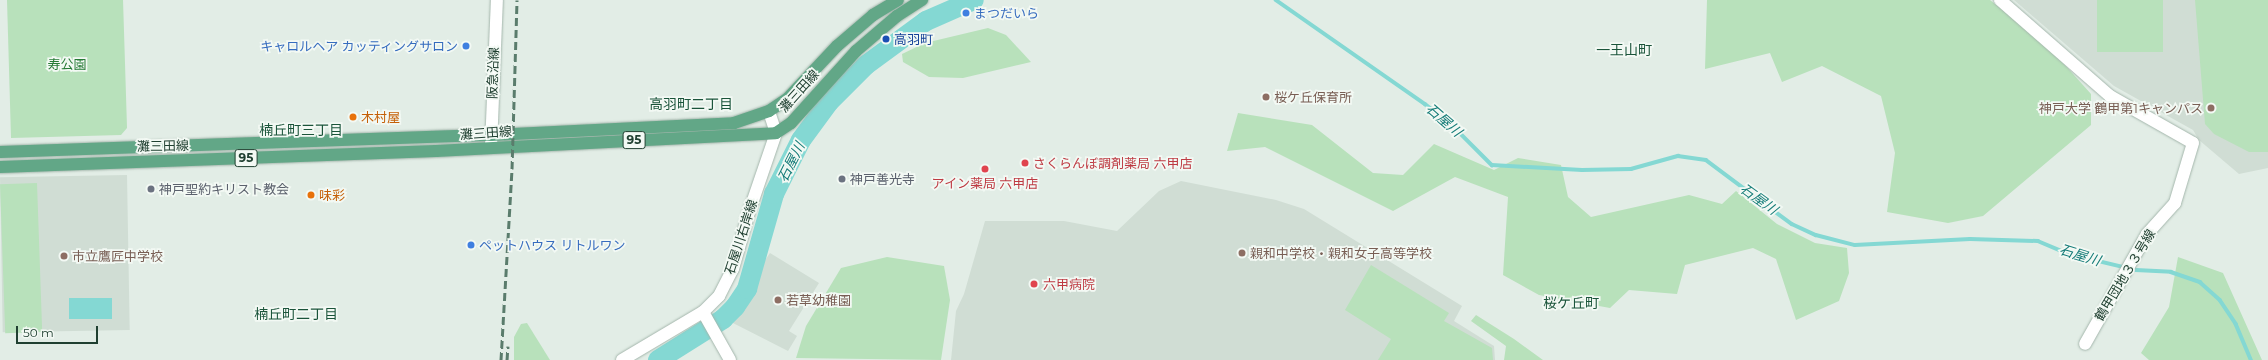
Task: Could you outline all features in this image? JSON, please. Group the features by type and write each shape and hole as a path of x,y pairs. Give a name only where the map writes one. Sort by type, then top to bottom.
{"main road":[{"name":"灘三田線","path":"0,167 491,141 734,122 770,111 787,99 836,46 873,15 898,0"},
{"name":"灘三田線","path":"0,152 776,133 791,123 856,51 897,16 922,0"}],"street":[{"name":"阪急沿線","path":"491,141 497,0"},
{"name":"鶴甲団地３３号線","path":"2000,0 2110,96 2192,143 2175,203 2154,226 2084,344"},
{"path":"770,111 776,133"},
{"name":"石屋川右岸線","path":"622,360 702,312 719,296 733,269 749,212 776,133"},
{"path":"702,312 730,360"}],"shaded area":[{"name":"神戸大学 鶴甲第1キャンパス","path":"2014,0 2268,0 2268,168 2239,174 2199,140 2193,130 2114,86"},
{"name":"市立鷹匠中学校","path":"127,175 130,330 3,332 0,177"},
{"name":"親和中学校・親和女子高等学校","path":"1181,181 1276,200 1304,209 1462,306 1454,321 1494,346 1495,360 951,360 956,311 964,294 985,221 1064,221 1117,231 1159,191"},
{"name":"若草幼稚園","path":"770,253 819,283 789,331 797,336 788,351 729,321 744,306 751,294 759,269"}],"green space":[{"name":"寿公園","path":"7,0 123,0 127,128 121,135 11,138"},
{"path":"1707,0 1990,0 2047,45 2091,94 2091,125 1983,216 1948,223 1887,212 1895,153 1881,96 1822,66 1782,82 1770,53 1705,69"},
{"path":"2097,0 2163,0 2163,52 2097,52"},
{"path":"2195,0 2268,0 2268,152 2249,152 2214,134 2205,124"},
{"path":"988,28 1006,35 1031,62 963,78 929,77 903,62 902,54 925,43"},
{"path":"1238,113 1312,125 1373,173 1403,175 1434,144 1494,170 1518,158 1561,165 1568,197 1591,217 1689,195 1722,204 1736,191 1777,224 1815,243 1847,248 1849,273 1839,301 1796,320 1776,259 1753,248 1685,265 1677,294 1629,290 1610,308 1539,295 1503,275 1508,197 1455,177 1393,211 1265,147 1227,151"},
{"path":"37,183 42,332 5,333 0,184"},
{"path":"887,257 944,266 950,300 941,360 796,358 806,326 841,268"},
{"path":"2178,257 2223,273 2262,360 2149,360 2141,353 2169,307"},
{"path":"1371,265 1449,313 1444,321 1492,348 1493,360 1378,360 1391,339 1345,310"},
{"path":"1476,315 1514,339 1543,360 1504,360 1506,346 1471,321"},
{"path":"527,323 550,360 514,360 514,337 521,324"}],"water":[{"path":"69,298 112,298 112,319 69,319"}],"waterway":[{"name":"石屋川","path":"658,360 723,319 735,307 747,289 774,194 801,140 829,102 866,65 926,21 974,0"},
{"name":"石屋川","path":"1276,0 1425,104 1454,127 1492,165 1582,170 1631,169 1678,156 1706,160 1792,224 1816,235 1855,245 1970,239 2038,241 2069,254 2136,270 2171,272 2200,282 2220,300 2236,324 2251,360"}],"railway":[{"path":"501,360 512,169 517,0"},
{"path":"507,360 508,346"}],"place":[{"name":"まつだいら","path":"966,13"},
{"name":"高羽町","path":"886,39"},
{"name":"キャロルヘア カッティングサロン","path":"466,46"},
{"name":"桜ケ丘保育所","path":"1266,97"},
{"name":"神戸大学 鶴甲第1キャンパス","path":"2211,108"},
{"name":"木村屋","path":"353,117"},
{"name":"さくらんぼ調剤薬局 六甲店","path":"1025,163"},
{"name":"アイン薬局 六甲店","path":"985,169"},
{"name":"神戸善光寺","path":"842,179"},
{"name":"神戸聖約キリスト教会","path":"151,189"},
{"name":"味彩","path":"311,195"},
{"name":"ペットハウス リトルワン","path":"471,245"},
{"name":"親和中学校・親和女子高等学校","path":"1242,253"},
{"name":"市立鷹匠中学校","path":"64,256"},
{"name":"六甲病院","path":"1034,284"},
{"name":"若草幼稚園","path":"778,300"}],"district":[{"name":"一王山町","path":"1624,50"},
{"name":"高羽町二丁目","path":"691,104"},
{"name":"楠丘町三丁目","path":"301,130"},
{"name":"桜ケ丘町","path":"1571,303"},
{"name":"楠丘町二丁目","path":"296,314"}]}
